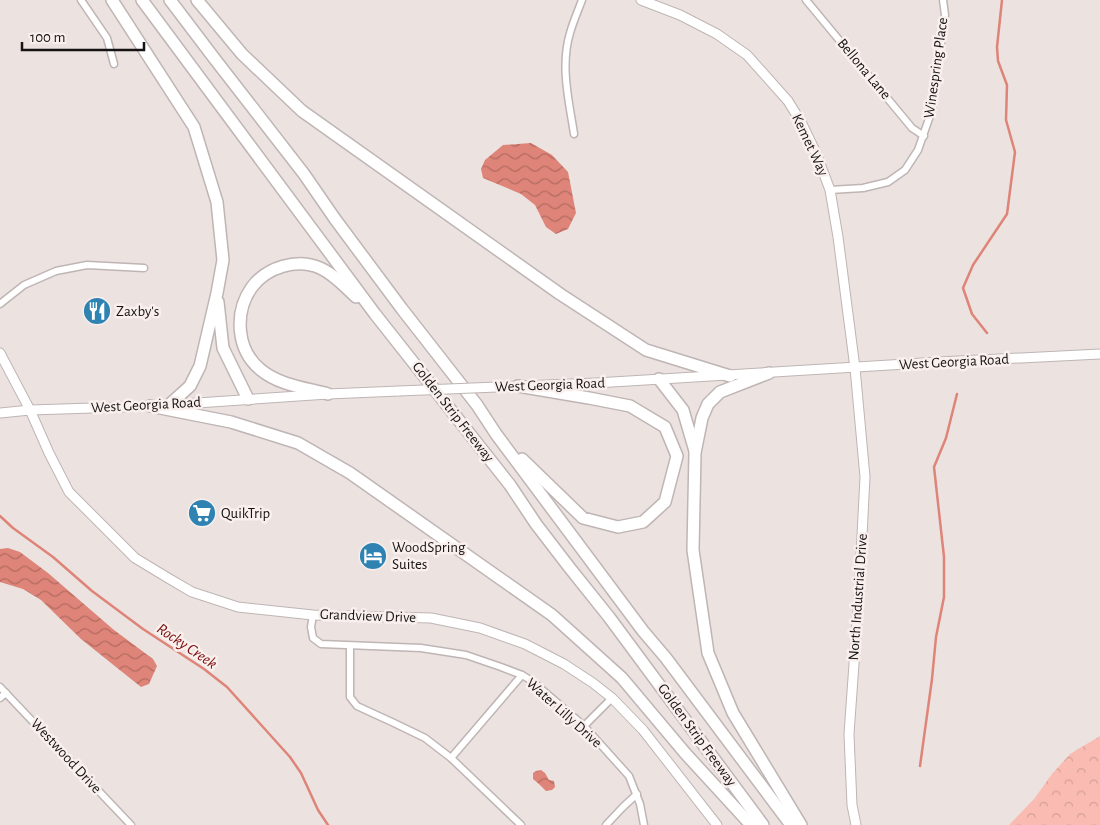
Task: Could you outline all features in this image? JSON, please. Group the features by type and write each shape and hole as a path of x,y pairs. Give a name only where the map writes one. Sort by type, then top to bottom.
{"highway":[{"path":"112,0 194,127 217,202 223,260 200,366 190,386 169,405"},
{"name":"Golden Strip Freeway","path":"142,0 375,314 510,485 536,524 609,617 763,825"},
{"name":"Golden Strip Freeway","path":"170,0 304,174 402,310 477,405 496,434 643,631 666,658 791,825"},
{"path":"198,0 242,54 302,111 544,283 646,350 730,376"},
{"path":"328,394 274,379 260,370 250,358 244,348 240,324 241,313 252,287 262,277 286,265 311,264 322,268 330,274 375,314"},
{"path":"217,293 223,348 248,400"},
{"path":"769,373 720,392 708,404 702,418 696,453 693,550 708,653 733,713 801,825"},
{"path":"659,379 683,410 696,453"},
{"path":"496,434 583,518 618,528 643,522 665,502 677,456 665,427 630,406 518,386"},
{"path":"150,406 231,422 298,444 350,473 552,615 622,678 685,753 751,825"}],"street":[{"path":"81,0 107,38 114,64"},
{"path":"574,134 566,83 565,58 569,34 582,0"},
{"name":"Kemet Way","path":"642,0 680,15 717,34 747,55 788,101 801,122 816,153 830,190 855,368"},
{"name":"Bellona Lane","path":"806,0 912,128 924,136"},
{"name":"Winespring Place","path":"830,190 863,188 888,182 905,170 918,150 932,110 945,16 943,0"},
{"path":"0,304 24,285 56,271 87,265 144,268"},
{"name":"Grandview Drive","path":"0,353 30,410 49,454 70,492 136,558 192,592 238,607 313,615 431,618 480,628 525,644 564,664 612,698 643,730 717,825"},
{"name":"West Georgia Road","path":"0,413 30,410 169,405 328,394 596,384 939,362 1100,354"},
{"name":"North Industrial Drive","path":"855,368 865,477 849,734 852,805 856,825"},
{"name":"Water Lilly Drive","path":"313,615 311,627 313,638 321,644 421,648 439,651 466,656 501,667 532,681 584,726 629,776 637,794 644,825"},
{"path":"350,646 350,697 357,706 425,738 451,758 521,825"},
{"path":"451,758 522,676"},
{"name":"Westwood Drive","path":"0,687 131,825"},
{"path":"0,698 6,693"},
{"path":"584,726 612,698"},
{"path":"606,825 637,794"}],"green space":[{"path":"1100,736 1100,825 1009,825 1034,799 1052,774 1070,754"}],"water":[{"path":"531,143 552,155 568,172 576,213 568,229 556,234 546,227 535,205 521,194 483,178 481,169 485,160 503,145"},
{"path":"8,548 20,552 48,573 114,630 153,659 157,666 149,684 141,687 81,639 41,600 23,589 0,582 0,549"},
{"path":"541,770 549,780 554,781 555,787 552,790 546,791 533,779 533,773"}],"waterway":[{"path":"987,333 972,314 963,288 973,265 1007,214 1015,152 1006,120 1007,85 998,61 997,47 1002,0"},
{"path":"920,766 936,637 944,597 944,557 934,467 946,438 957,394"},
{"name":"Rocky Creek","path":"0,516 13,528 53,557 92,591 227,687 290,757 301,773 318,810 328,825"}],"place":[{"name":"Zaxby's","path":"97,311"},
{"name":"QuikTrip","path":"202,513"},
{"name":"WoodSpring Suites","path":"373,556"}]}
